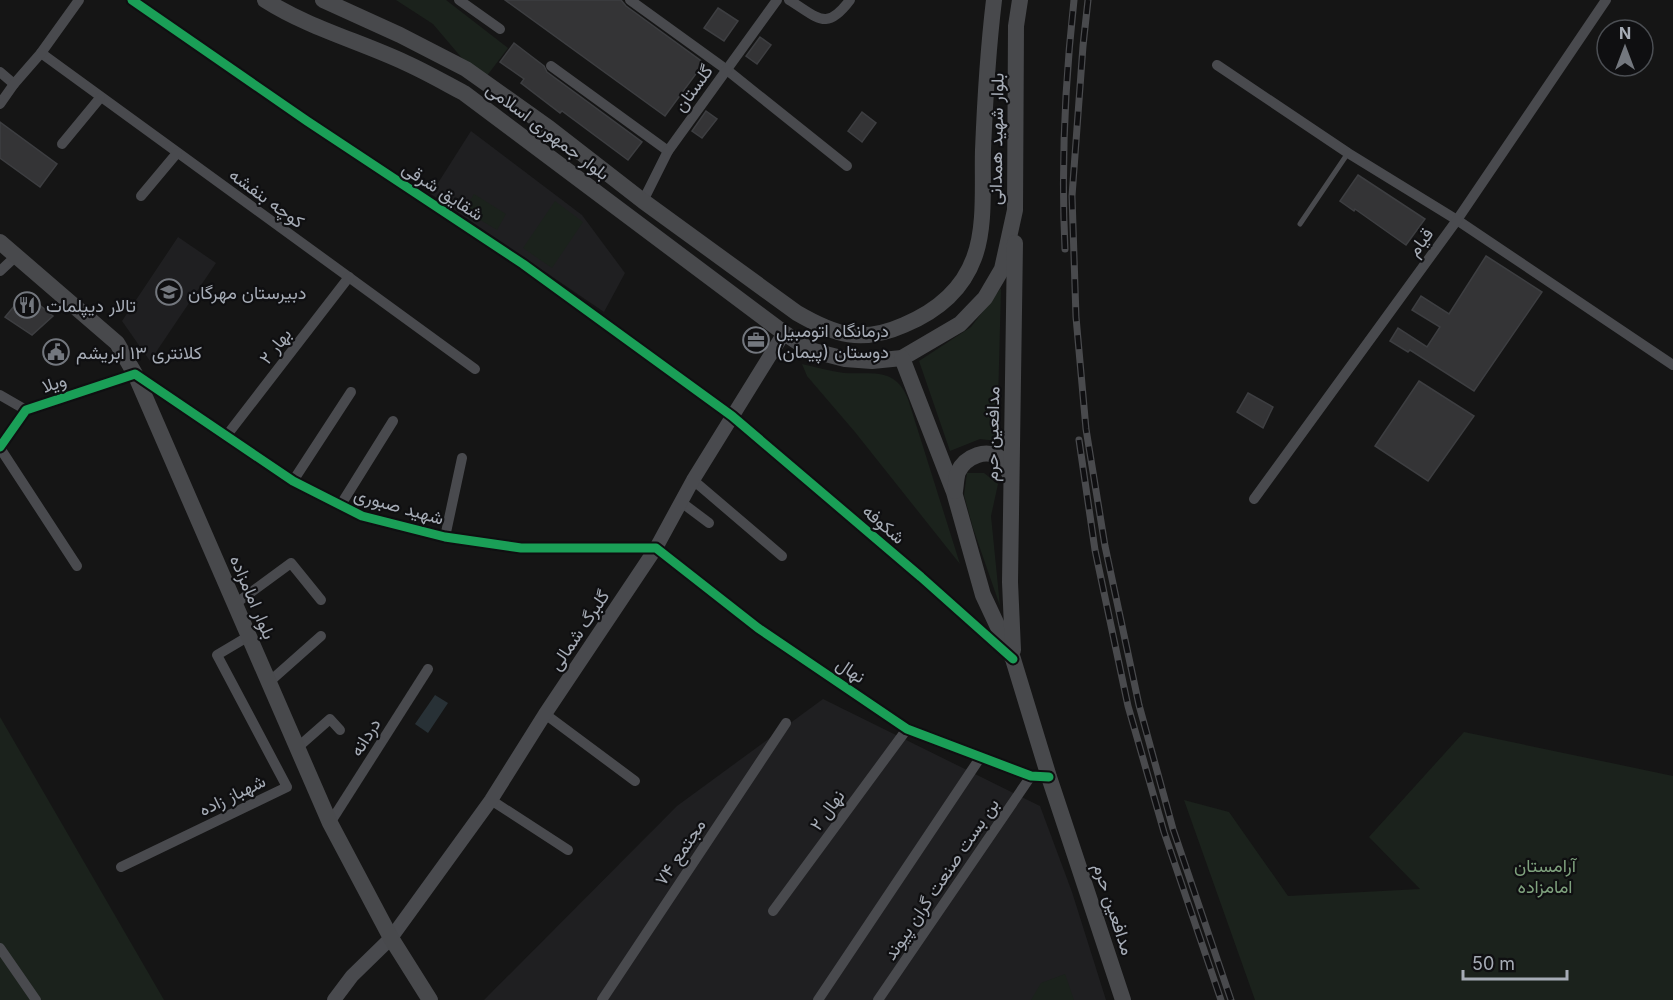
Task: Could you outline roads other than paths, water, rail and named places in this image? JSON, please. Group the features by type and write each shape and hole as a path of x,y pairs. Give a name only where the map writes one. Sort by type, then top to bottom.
{"main road":[{"name":"بلوار جمهوری اسلامی","path":"265,0 282,11 325,31 406,63 464,93 784,333"},
{"name":"بلوار شهید همدانی","path":"797,313 824,328 846,334 879,334 922,318 939,307 968,272 978,245 981,226 985,101 994,0"},
{"name":"بلوار شهید همدانی","path":"784,333 810,350 845,359 872,361 902,358 960,324 985,298 1002,269 1015,210 1016,26 1020,0"},
{"name":"بلوار جمهوری اسلامی","path":"331,2 400,34 466,69 797,313"},
{"name":"مدافعین حرم","path":"1013,659 1010,582 1015,210"},
{"name":"بلوار امامزاده","path":"0,242 117,344 135,374 330,823 391,938 430,1000"},
{"path":"784,333 797,313"},
{"name":"مدافعین حرم","path":"902,358 954,492 982,595 1013,659 1049,777 1123,1000"},
{"path":"954,492 958,473 964,463 976,455 990,454 1001,459 1011,478"}],"street":[{"path":"0,104 79,0"},
{"name":"شقایق شرقی","path":"132,0 307,122 523,264 732,416"},
{"path":"459,0 500,29"},
{"path":"630,0 727,70 847,166"},
{"name":"گلستان","path":"644,201 668,150 777,0"},
{"path":"789,0 818,17 828,20 839,15 850,0"},
{"name":"قیام","path":"1254,499 1457,220 1606,0"},
{"name":"کوچه بنفشه","path":"41,53 475,369"},
{"path":"1217,65 1348,153 1457,220 1673,365"},
{"path":"551,66 668,150"},
{"path":"0,72 14,84"},
{"path":"62,144 100,98"},
{"path":"141,196 177,153"},
{"path":"0,271 15,257"},
{"name":"بهار ۲","path":"227,435 349,277"},
{"name":"گلبرگ شمالی","path":"334,1000 352,976 391,938 491,800 545,714 656,548 693,480 784,333"},
{"name":"ویلا","path":"0,447 26,410 135,374"},
{"name":"شهید صبوری","path":"135,374 293,481 362,516 445,537 521,548 656,548"},
{"path":"293,481 351,392"},
{"path":"0,395 26,410"},
{"name":"شکوفه","path":"732,416 1013,659"},
{"path":"340,506 393,421"},
{"path":"0,447 77,566"},
{"path":"445,537 462,458"},
{"path":"693,480 782,556"},
{"path":"681,502 708,523"},
{"name":"نهال","path":"656,548 758,628 908,729 1031,776 1049,777"},
{"path":"235,604 291,563 321,600"},
{"name":"شهباز زاده","path":"121,867 287,787 217,655 249,636"},
{"path":"268,683 321,636"},
{"name":"دردانه","path":"330,823 428,669"},
{"path":"545,714 635,781"},
{"path":"297,748 330,719 340,730"},
{"name":"مجتمع ۷۴","path":"602,1000 786,723"},
{"name":"نهال ۲","path":"773,911 908,729"},
{"path":"818,1000 980,758"},
{"name":"بن بست صنعت گران پیوند","path":"878,1000 1031,776"},
{"path":"491,800 568,850"},
{"path":"0,948 36,1000"}],"lane":[{"path":"1300,224 1348,153"}],"railway":[{"path":"1065,249 1063,187 1065,124 1074,0"},
{"path":"1088,0 1072,196 1076,317 1086,429 1105,546 1139,705 1173,829 1231,1000"},
{"path":"1079,440 1095,550 1128,706 1164,832 1221,1000"}],"place":[{"name":"دبیرستان مهرگان","path":"169,292"},
{"name":"تالار دیپلمات","path":"27,305"},
{"name":"درمانگاه اتومبیل دوستان (پیمان)","path":"756,340"},
{"name":"کلانتری ۱۳ ابریشم","path":"56,352"}],"park label":[{"name":"آرامستان امامزاده","path":"1545,875"}]}
